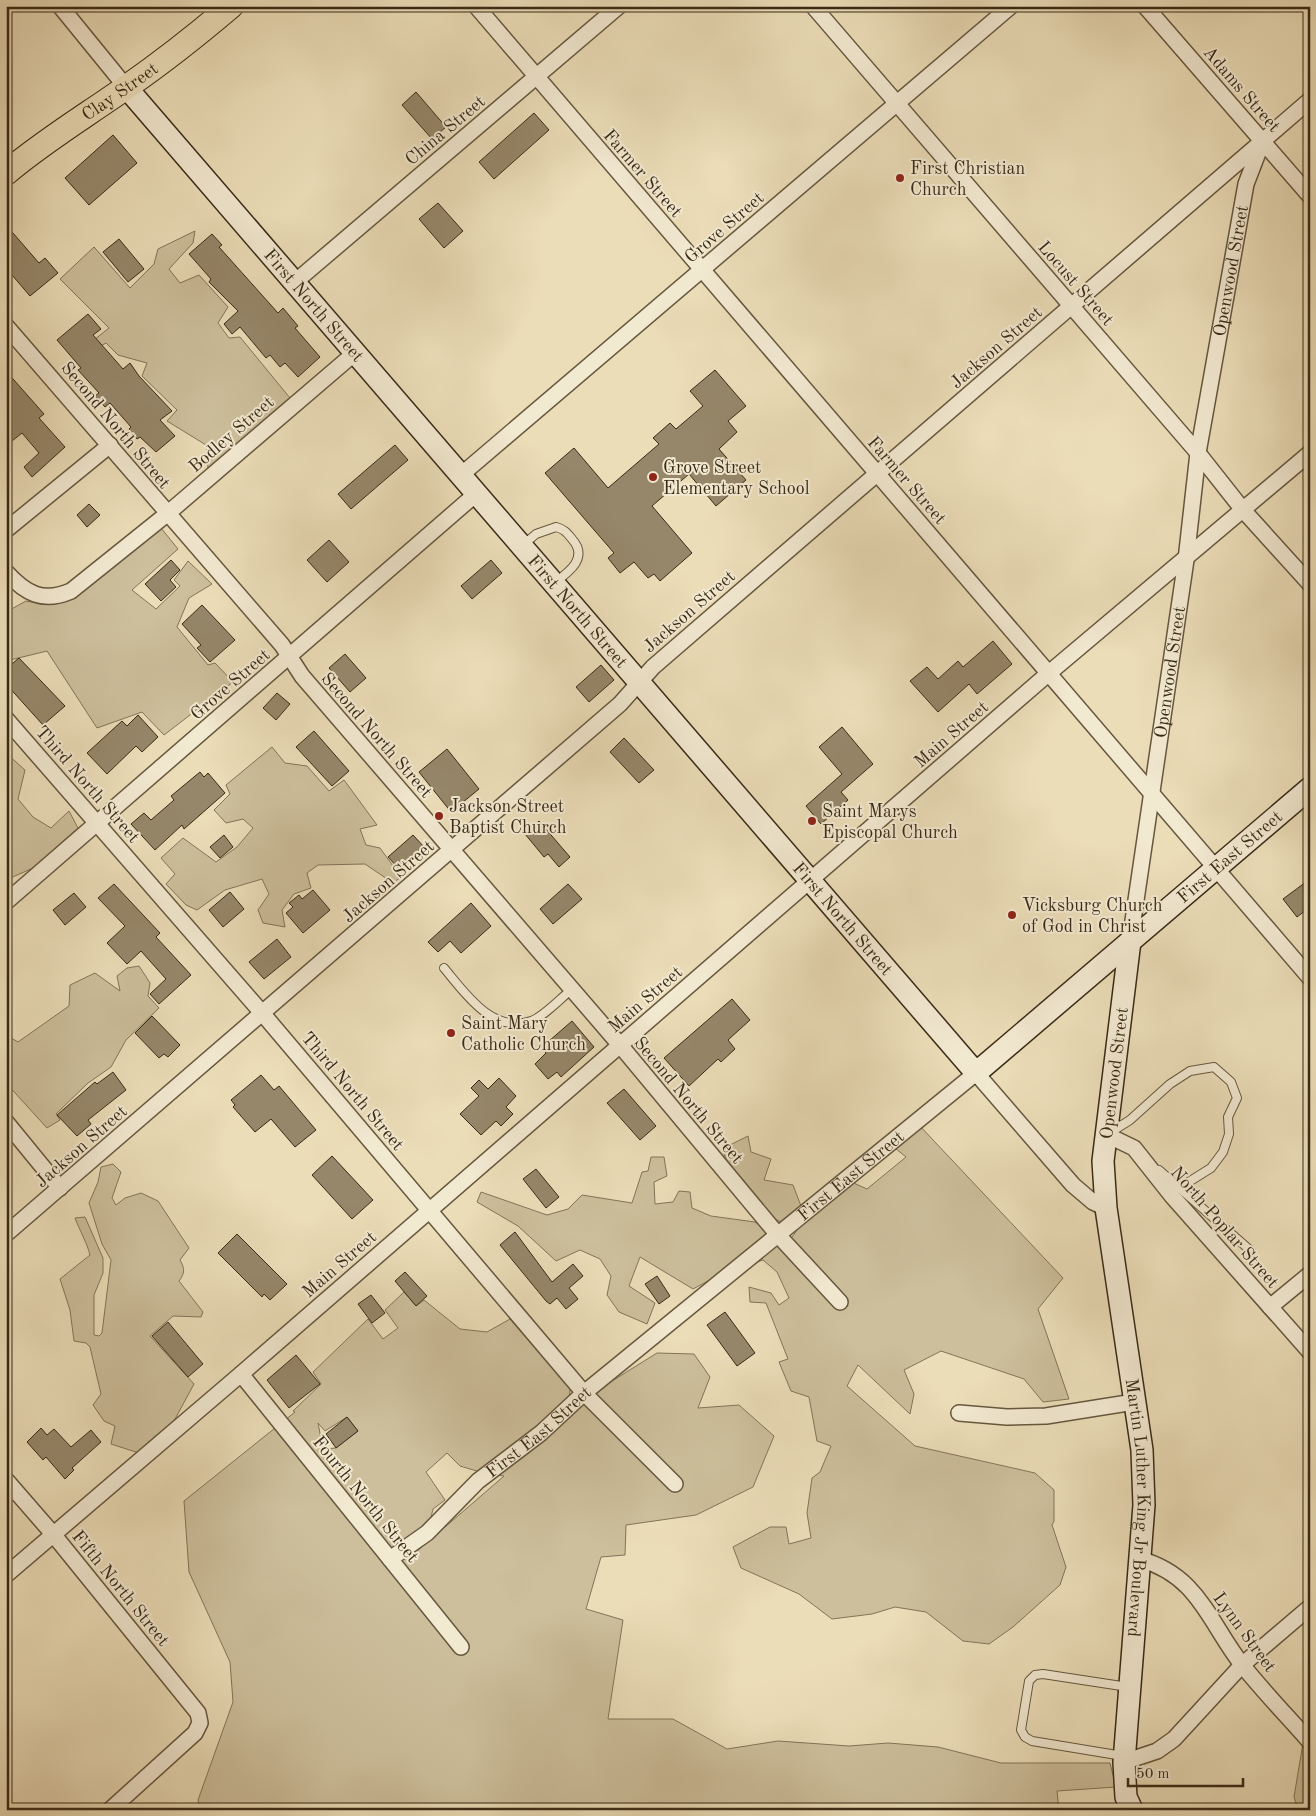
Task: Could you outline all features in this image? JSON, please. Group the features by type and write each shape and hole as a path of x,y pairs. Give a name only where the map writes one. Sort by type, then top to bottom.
{"main road":[{"name":"Clay Street","path":"6,173 69,124 126,87 187,43 231,6"}],"street":[{"name":"First North Street","path":"60,6 126,87 976,1073 1074,1185 1093,1202 1106,1208"},
{"name":"Farmer Street","path":"476,6 877,475 1050,673 1215,870 1310,978"},
{"name":"China Street","path":"295,282 619,6"},
{"name":"Locust Street","path":"813,6 1198,453 1243,510 1310,584"},
{"name":"Grove Street","path":"461,476 1010,6"},
{"name":"Adams Street","path":"1145,6 1310,196"},
{"name":"Jackson Street","path":"6,1234 620,704 653,666 1310,100"},
{"name":"Openwood Street","path":"1106,1208 1103,1161 1130,941 1186,560 1198,453 1246,184 1263,141"},
{"name":"Second North Street","path":"6,326 282,646 302,676 620,1045 778,1235 840,1302"},
{"name":"Bodley Street","path":"6,572 13,580 39,597 56,597 87,580 356,352"},
{"path":"6,530 110,445"},
{"name":"Main Street","path":"6,1575 242,1374 1050,673 1186,560 1310,453"},
{"name":"Grove Street","path":"6,902 290,658 477,494"},
{"name":"Third North Street","path":"6,719 263,1014 584,1392 674,1484"},
{"name":"First East Street","path":"390,1559 427,1532 478,1481 542,1433 584,1392 976,1073 1310,788"},
{"path":"6,1122 60,1188"},
{"name":"North Poplar Street","path":"1107,1134 1134,1148 1172,1196 1310,1352"},
{"name":"Martin Luther King Jr Boulevard","path":"1106,1208 1142,1450 1144,1479 1124,1759 1126,1796 1132,1810"},
{"path":"1270,1308 1310,1274"},
{"name":"Fourth North Street","path":"242,1374 461,1647"},
{"path":"959,1412 1007,1417 1046,1416 1134,1402"},
{"name":"Fifth North Street","path":"6,1480 53,1534 198,1713 200,1723 195,1733 110,1810"},
{"name":"Lynn Street","path":"1139,1559 1157,1564 1186,1583 1242,1665 1310,1742"},
{"path":"1124,1759 1157,1750 1174,1739 1242,1665 1310,1607"}],"lane":[{"path":"522,546 536,534 556,527 563,529 576,544 580,554 577,562 571,571 554,583"},
{"path":"444,968 480,1010 499,1020 515,1023 532,1021 571,990"},
{"path":"1107,1134 1130,1120 1170,1084 1190,1071 1214,1067 1231,1082 1238,1098 1228,1117 1229,1134 1223,1152 1211,1168 1179,1188"},
{"path":"1134,1148 1251,1251"},
{"path":"1124,1759 1032,1741 1025,1737 1021,1730 1029,1681 1035,1675 1043,1674 1130,1687"}],"shaded area":[{"path":"195,231 193,243 169,269 180,283 199,275 228,307 218,323 229,338 240,337 290,398 208,468 206,445 167,421 177,410 142,376 147,363 118,355 106,343 99,347 94,340 109,328 60,279 94,247 130,288 154,264 158,249"},
{"path":"161,528 178,549 132,590 156,609 180,586 174,580 188,561 212,584 189,598 177,627 208,665 215,663 233,682 164,735 142,712 97,728 47,651 6,661 6,612 26,601 43,604 60,601"},
{"path":"272,747 285,763 307,766 329,791 344,780 377,825 360,829 366,845 380,848 401,877 393,883 365,864 318,865 307,873 311,888 294,894 282,910 285,927 263,923 258,910 269,894 262,879 225,890 197,910 186,905 166,884 175,874 161,858 183,838 216,862 237,847 253,828 243,819 226,823 214,810 230,794 226,785"},
{"path":"6,753 25,770 18,799 33,817 51,828 69,811 78,828 33,868 6,880"},
{"path":"139,966 150,983 148,996 159,1008 126,1040 111,1067 88,1083 56,1114 60,1120 47,1128 6,1083 6,1035 18,1042 69,1006 70,985 95,973 120,991 117,976 127,968"},
{"path":"918,1124 1063,1278 1038,1309 1069,1399 1043,1402 1024,1379 941,1351 904,1370 914,1394 910,1414 858,1365 847,1386 915,1446 1035,1473 1054,1490 1054,1521 1052,1525 1066,1567 1060,1585 1013,1627 989,1644 963,1641 926,1612 895,1607 872,1614 832,1619 799,1594 741,1568 733,1547 770,1527 786,1527 789,1544 811,1538 807,1513 812,1478 820,1472 831,1446 817,1441 809,1397 791,1391 779,1362 788,1359 766,1303 750,1302 749,1287 771,1293 779,1305 789,1298 777,1272 763,1260 717,1276 693,1289 640,1257 629,1286 655,1303 647,1324 619,1312 607,1295 611,1276 600,1259 580,1250 556,1261 518,1226 477,1202 481,1192 547,1215 568,1209 582,1195 632,1203 642,1172 648,1171 651,1157 664,1157 667,1176 654,1182 655,1204 673,1202 679,1191 690,1192 692,1208 711,1216 755,1222 787,1244 797,1230 753,1208 738,1188 722,1149 748,1136 751,1152 771,1159 764,1180 793,1185 801,1206 818,1212 830,1182 847,1180 867,1189 906,1157 890,1144"},
{"path":"113,1164 121,1172 112,1198 116,1205 125,1198 141,1193 158,1201 189,1248 180,1260 184,1271 179,1281 203,1312 201,1317 173,1316 150,1336 194,1384 168,1432 142,1454 111,1444 115,1426 104,1421 93,1405 101,1394 90,1347 86,1343 74,1341 70,1310 60,1279 90,1255 75,1218 85,1217 103,1258 103,1273 94,1295 94,1335 99,1336 102,1333 111,1260 102,1244 89,1203 98,1182 101,1167"},
{"path":"404,1292 416,1306 424,1300 460,1329 487,1332 510,1319 570,1388 569,1405 487,1474 460,1466 447,1453 426,1472 445,1500 433,1509 425,1543 407,1560 504,1476 491,1474 572,1406 657,1353 694,1354 710,1377 698,1408 739,1405 774,1436 753,1487 696,1515 626,1525 625,1555 601,1557 586,1609 623,1620 608,1719 673,1719 727,1749 778,1741 849,1746 888,1743 938,1747 1001,1763 1110,1763 1116,1787 1057,1791 1059,1810 200,1810 198,1800 233,1702 230,1662 189,1572 184,1501 295,1412 293,1411 321,1384 313,1372 368,1319 383,1339 398,1328 385,1310","holes":["347,1417 358,1431 336,1448 323,1449 318,1423 325,1431"]},
{"path":"1310,1701 1310,1810 1298,1810 1294,1797"}],"building":[{"path":"416,92 446,127 432,139 402,105"},
{"path":"534,113 549,130 494,179 479,162"},
{"path":"113,135 137,163 89,205 65,178"},
{"path":"438,203 463,231 444,248 419,219"},
{"path":"6,225 39,263 45,258 58,273 30,296 6,268"},
{"path":"212,234 222,245 219,247 278,313 283,308 298,326 295,328 320,357 298,377 285,363 280,367 270,355 266,358 240,327 232,334 224,324 238,311 209,282 211,279 189,254"},
{"path":"119,239 144,269 128,282 103,252"},
{"path":"88,314 101,329 93,335 123,369 130,363 139,376 172,411 160,420 175,436 156,452 140,437 137,439 129,429 131,427 110,403 105,407 95,396 99,393 78,370 81,368 57,340"},
{"name":"Grove Street Elementary School","path":"715,370 746,406 728,421 737,432 719,449 746,480 716,506 689,474 652,506 692,553 660,581 654,574 648,578 634,562 620,573 608,558 614,553 545,473 574,448 608,488 659,444 653,438 670,423 676,429 703,406 690,391"},
{"path":"6,371 44,414 39,418 65,447 32,477 24,467 39,453 22,433 12,441 6,434"},
{"path":"395,445 408,460 351,509 338,494"},
{"path":"89,504 100,515 87,527 77,515"},
{"path":"329,540 349,562 327,582 307,560"},
{"path":"171,560 180,570 170,580 176,587 161,601 145,584"},
{"path":"491,560 502,573 472,599 461,586"},
{"path":"202,605 235,640 210,662 197,648 201,645 182,624"},
{"path":"993,641 1012,664 977,694 969,684 938,712 910,681 927,667 938,679 958,661 963,667"},
{"path":"345,654 366,678 350,692 329,668"},
{"path":"19,658 65,706 43,725 6,684 6,669"},
{"path":"601,665 614,680 589,702 576,687"},
{"path":"277,693 290,704 276,720 263,708"},
{"path":"138,715 158,737 142,752 136,746 107,774 87,753 122,721 127,726"},
{"path":"842,727 873,764 841,792 848,800 821,824 806,806 842,774 819,747"},
{"path":"314,731 349,771 332,786 296,747"},
{"path":"624,738 654,770 639,783 610,752"},
{"path":"447,749 479,789 451,812 419,772"},
{"path":"200,772 204,777 208,773 225,793 184,829 182,825 155,850 131,824 144,813 151,820 174,800 171,796"},
{"path":"539,821 570,857 559,867 548,854 544,857 525,834"},
{"path":"224,835 233,847 220,858 210,847"},
{"path":"413,835 425,848 400,870 388,857"},
{"path":"1310,879 1310,907 1297,917 1283,899"},
{"path":"114,884 160,933 156,937 191,975 159,1004 150,994 166,979 141,951 127,964 107,943 125,926 98,898"},
{"path":"568,884 582,899 553,924 540,909"},
{"path":"313,890 330,910 303,933 286,913 293,907 289,903 299,895 302,899"},
{"path":"230,892 244,909 223,927 209,910"},
{"path":"74,893 86,907 65,925 53,910"},
{"path":"471,903 491,926 461,953 450,941 438,952 428,942"},
{"path":"277,939 291,957 264,979 249,962"},
{"path":"732,999 750,1020 728,1040 735,1049 721,1062 718,1059 689,1086 664,1058"},
{"path":"152,1016 180,1045 168,1057 164,1054 159,1058 135,1033"},
{"path":"572,1021 594,1047 561,1077 557,1072 548,1079 535,1064 546,1053 541,1048"},
{"path":"113,1072 126,1090 88,1120 91,1124 77,1136 57,1115 95,1082 97,1084"},
{"path":"261,1075 274,1090 279,1086 316,1130 295,1147 271,1119 255,1132 233,1107 235,1105 231,1100"},
{"path":"499,1078 516,1096 506,1107 513,1114 501,1126 496,1121 481,1135 460,1114 479,1096 471,1088 479,1080 488,1089"},
{"path":"624,1089 656,1126 640,1140 607,1103"},
{"path":"332,1156 373,1200 352,1219 312,1175"},
{"path":"536,1169 559,1197 546,1208 523,1179"},
{"path":"515,1232 552,1282 573,1264 583,1276 569,1288 578,1299 566,1309 557,1298 550,1304 546,1301 500,1245"},
{"path":"237,1234 287,1284 270,1300 264,1294 262,1297 218,1253"},
{"path":"405,1272 427,1296 416,1306 395,1281"},
{"path":"657,1276 670,1296 659,1304 645,1284"},
{"path":"371,1295 385,1313 372,1323 358,1304"},
{"path":"725,1312 755,1353 737,1366 707,1325"},
{"path":"168,1322 203,1364 188,1377 152,1336"},
{"path":"296,1355 320,1384 289,1408 267,1380"},
{"path":"347,1417 358,1431 336,1448 326,1434"},
{"path":"41,1428 47,1435 54,1429 71,1447 91,1430 101,1442 72,1468 74,1470 65,1479 46,1457 43,1460 27,1442"}],"place":[{"name":"First Christian Church","path":"900,178"},
{"name":"Grove Street Elementary School","path":"653,477"},
{"name":"Jackson Street Baptist Church","path":"439,816"},
{"name":"Saint Marys Episcopal Church","path":"812,821"},
{"name":"Vicksburg Church of God in Christ","path":"1012,915"},
{"name":"Saint Mary Catholic Church","path":"451,1033"}]}
